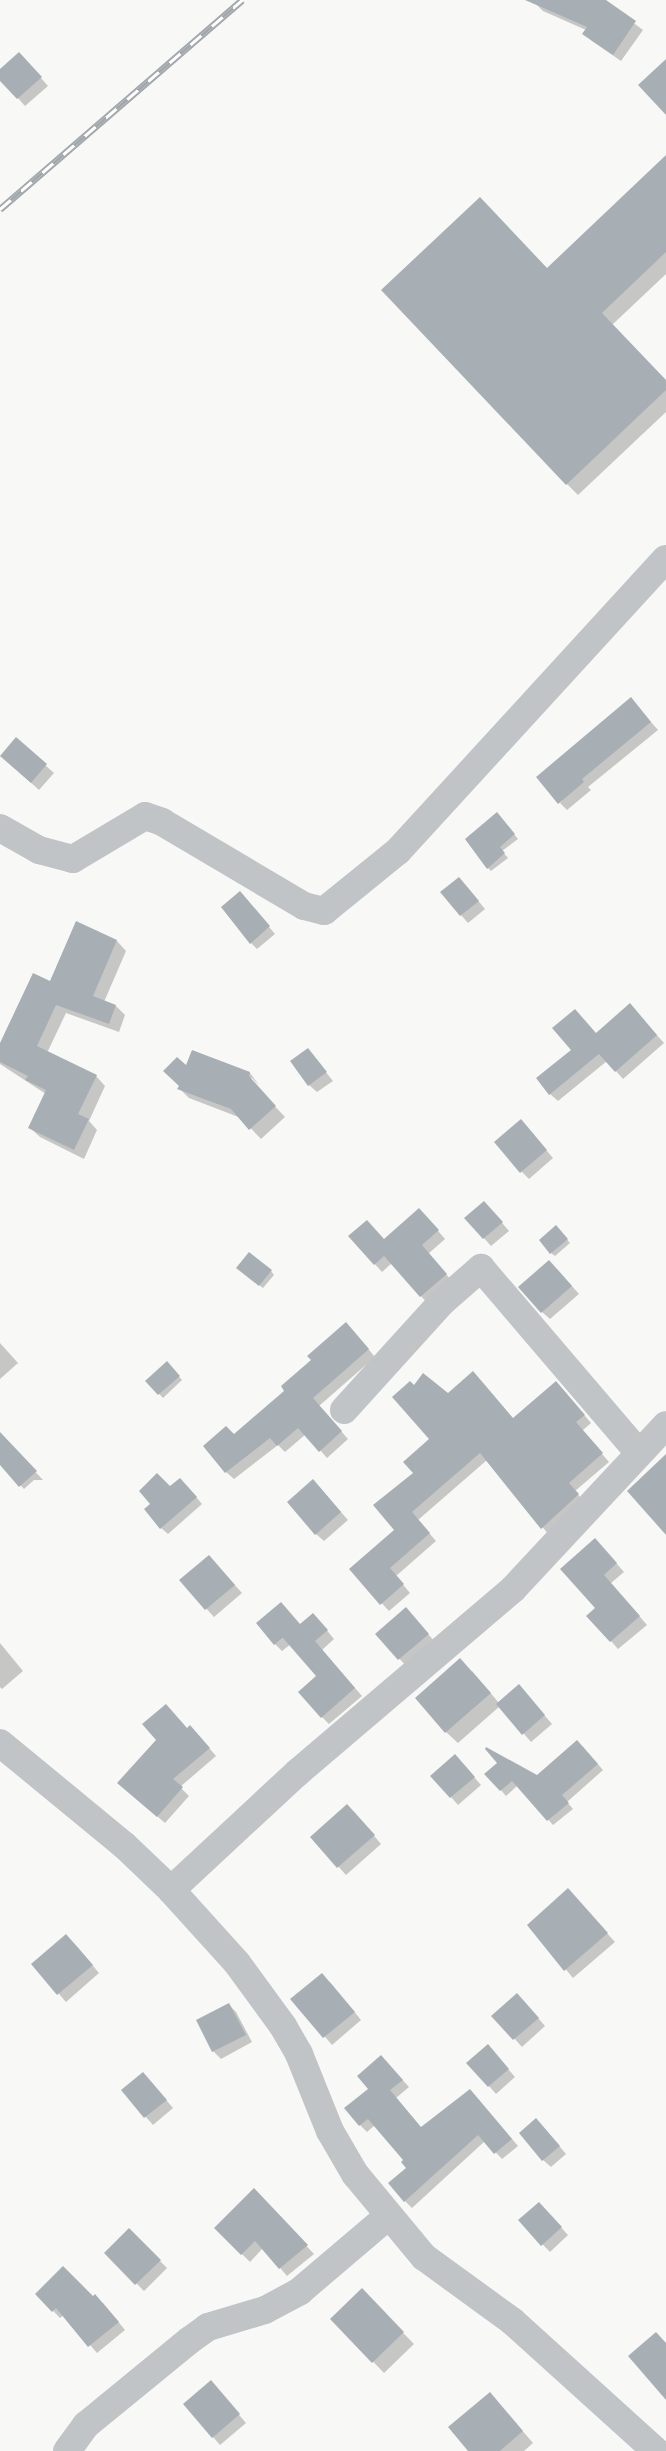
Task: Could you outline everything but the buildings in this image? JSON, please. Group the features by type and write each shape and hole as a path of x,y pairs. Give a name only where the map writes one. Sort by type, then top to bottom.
{"street":[{"path":"0,828 39,850 74,859 145,816 162,822 304,906 324,911 398,851 666,559"},
{"path":"344,1410 442,1302 481,1268 638,1452"},
{"path":"171,1890 297,1773 513,1588 638,1452 666,1425"},
{"path":"0,1743 110,1833 171,1890 237,1963 283,2026 299,2054 330,2131 355,2174 424,2257 512,2321 656,2451"},
{"path":"67,2451 86,2425 190,2340 208,2327 265,2310 300,2291 388,2216"}],"railway":[{"path":"0,209 242,0"}]}
